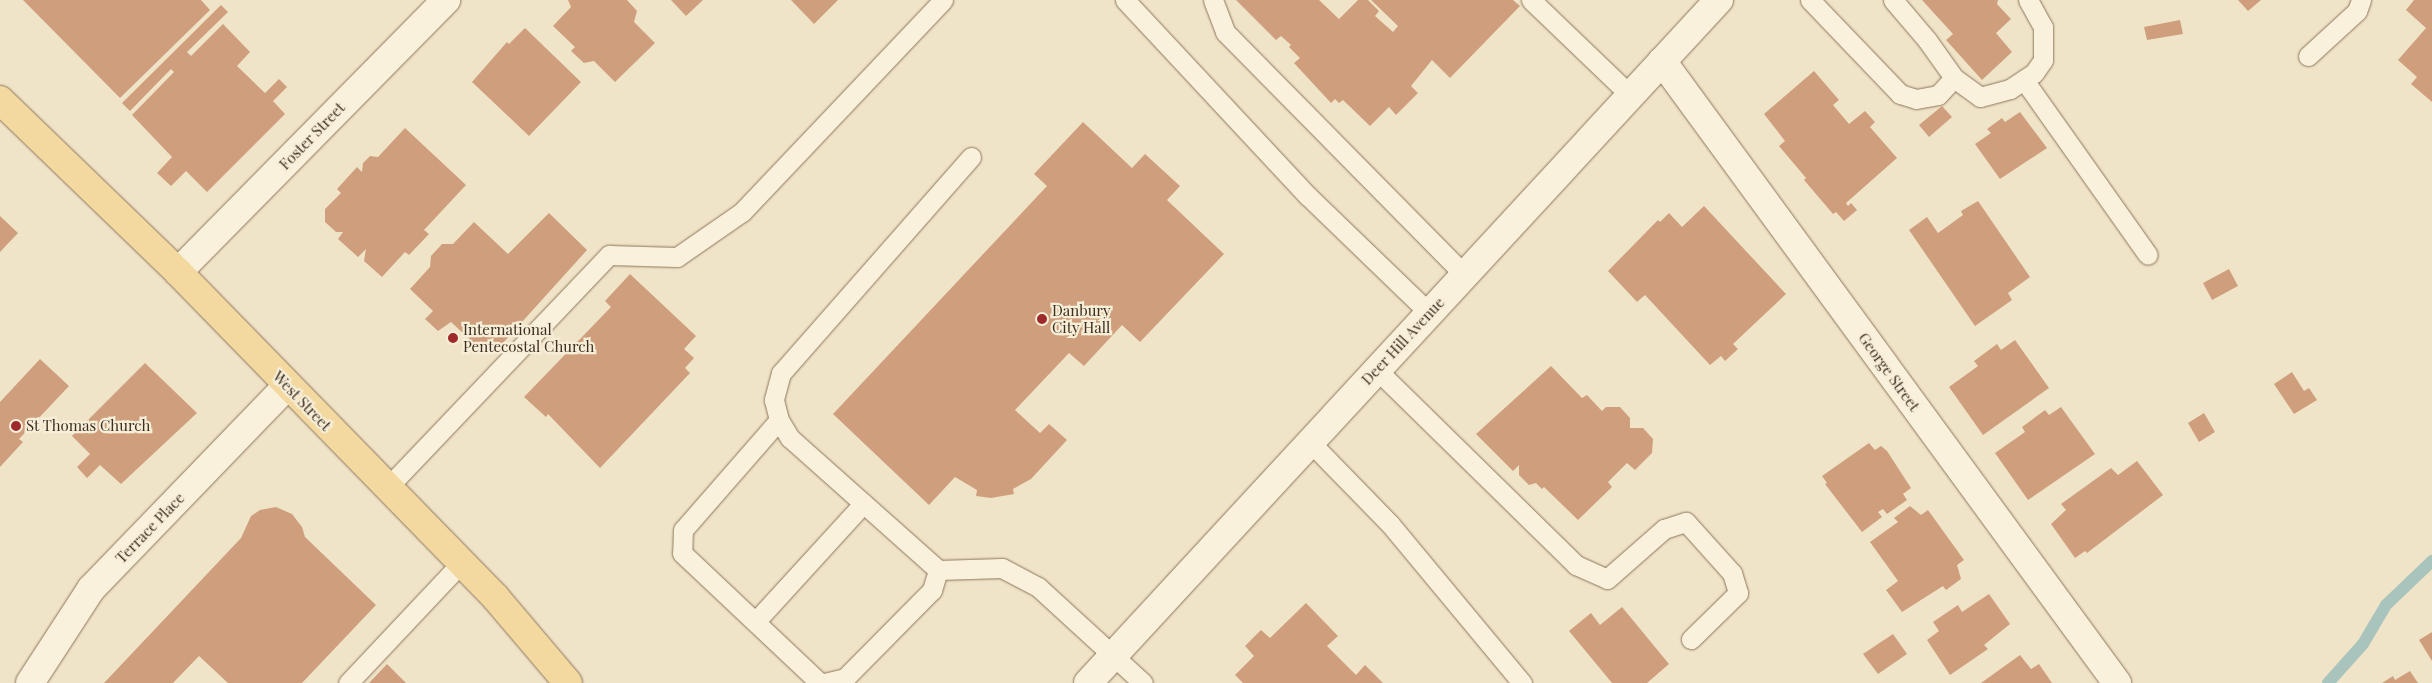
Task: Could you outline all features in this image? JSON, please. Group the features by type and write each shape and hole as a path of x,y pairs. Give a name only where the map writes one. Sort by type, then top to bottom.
{"main road":[{"name":"West Street","path":"0,100 29,125 178,272 287,386 496,598 568,683"}],"street":[{"name":"Foster Street","path":"178,272 446,0"},
{"name":"Deer Hill Avenue","path":"1088,683 1719,0"},
{"name":"George Street","path":"1662,61 2117,683"},
{"name":"West Street","path":"0,88 29,125"},
{"name":"Terrace Place","path":"30,683 90,589 287,386"}],"lane":[{"path":"387,488 609,255 677,257 742,212 943,0"},
{"path":"1125,0 1308,196 1429,313"},
{"path":"1213,0 1225,32 1464,275"},
{"path":"1531,0 1630,95"},
{"path":"1810,0 1900,94 1916,99 1938,95 1954,78"},
{"path":"1893,0 1954,78 1980,98 2010,89 2034,74 2043,60 2043,27 2028,0"},
{"path":"2308,56 2358,12 2361,0"},
{"path":"2024,80 2148,255"},
{"path":"971,157 781,373 774,400 779,420 790,438 938,570 1002,568 1038,587 1143,683"},
{"path":"1377,370 1576,565 1607,579 1664,529 1686,522 1732,574 1738,592 1691,639"},
{"path":"779,420 683,530 682,553 820,683"},
{"path":"1310,442 1390,524 1522,683"},
{"path":"756,621 863,504"},
{"path":"348,683 460,563"},
{"path":"824,683 845,678 932,590 938,570"}],"building":[{"path":"23,0 201,0 210,10 120,98"},
{"path":"568,0 627,0 637,11 634,22 655,43 615,82 594,61 584,63 571,51 575,47 553,26 571,7"},
{"path":"671,0 703,0 686,16"},
{"path":"791,0 838,0 814,24"},
{"path":"1236,0 1319,0 1339,19 1358,0 1368,0 1379,11 1375,16 1393,32 1398,26 1371,0 1513,0 1520,6 1450,78 1432,60 1411,86 1418,93 1396,115 1389,107 1370,126 1343,100 1339,103 1335,99 1331,103 1294,63 1300,58 1289,47 1291,45 1281,36 1276,40"},
{"path":"1922,0 1998,0 1997,4 2011,19 1996,33 2012,52 1982,80 1946,40 1953,34"},
{"path":"2238,0 2261,0 2248,11"},
{"path":"2414,0 2432,0 2432,102 2411,84 2417,77 2398,60 2426,28 2406,10"},
{"path":"221,5 228,12 187,52 191,56 223,24 250,52 237,66 265,93 279,79 287,87 273,101 285,114 207,192 186,171 171,186 157,173 172,157 132,115 174,72 171,69 130,111 122,103"},
{"path":"2180,20 2183,34 2147,40 2144,27"},
{"path":"525,28 581,82 529,136 472,82 507,42 509,44"},
{"path":"1814,71 1839,100 1833,105 1849,124 1865,111 1875,122 1870,127 1897,158 1846,203 1848,206 1851,203 1857,210 1844,221 1836,212 1833,214 1804,180 1806,178 1779,146 1785,141 1764,114"},
{"path":"1942,106 1952,117 1929,137 1919,125"},
{"path":"2020,112 2047,148 2000,179 1975,144 1991,133 1987,129 2002,118 2005,122"},
{"name":"Danbury City Hall","path":"1083,122 1132,168 1145,154 1180,186 1167,200 1224,254 1140,342 1122,325 1084,366 1069,353 1015,410 1040,433 1049,424 1067,440 1031,479 1013,489 1014,494 991,498 976,496 977,490 955,477 929,505 833,414 1047,186 1034,174"},
{"path":"405,128 466,185 424,230 429,234 409,255 405,252 382,277 364,261 366,249 358,257 338,239 343,232 336,232 325,222 325,209 341,193 337,189 357,167 362,172 363,163 370,156 378,157"},
{"path":"1978,201 2030,277 2008,293 2012,300 1975,326 1909,230 1927,217 1938,233 1963,215 1961,211"},
{"path":"1704,206 1786,294 1733,344 1738,349 1725,361 1721,356 1710,365 1645,295 1637,302 1608,271 1658,220 1660,222 1669,213 1682,227"},
{"path":"549,213 587,250 494,353 481,341 477,346 451,322 438,331 425,319 433,311 410,289 430,267 431,256 442,244 453,244 474,222 508,254"},
{"path":"0,216 18,233 0,252"},
{"path":"2229,269 2238,286 2212,300 2203,283"},
{"path":"630,274 696,336 684,349 694,358 685,368 690,373 600,468 548,414 546,417 524,397 611,307 605,301"},
{"path":"2015,340 2049,388 1983,435 1949,387 1978,366 1974,361 1997,344 2001,350"},
{"name":"St Thomas Church","path":"40,359 69,386 19,439 23,442 0,467 0,402"},
{"path":"145,363 197,413 121,484 100,465 87,478 77,467 90,454 72,436"},
{"path":"1551,366 1582,398 1587,395 1602,411 1606,407 1620,407 1630,418 1630,428 1643,428 1653,439 1652,453 1635,470 1627,463 1608,482 1612,487 1578,520 1544,487 1542,489 1536,483 1529,485 1519,475 1519,465 1513,471 1476,434"},
{"path":"2292,372 2304,391 2309,388 2317,400 2294,414 2274,384"},
{"path":"2061,407 2095,454 2028,500 1995,453 2025,432 2022,427 2045,410 2049,415"},
{"path":"2204,413 2215,432 2199,442 2188,423"},
{"path":"1869,443 1875,450 1881,446 1887,451 1911,488 1903,494 1907,500 1887,514 1883,509 1878,512 1882,517 1862,532 1825,484 1827,483 1822,476"},
{"path":"2137,461 2163,495 2087,553 2085,551 2075,558 2051,524 2066,510 2061,504 2111,468 2118,475"},
{"path":"1910,506 1921,515 1928,510 1964,560 1957,565 1961,579 1946,590 1943,586 1902,612 1886,590 1898,581 1870,542 1898,522 1894,518"},
{"path":"276,507 292,514 302,527 305,537 376,605 302,683 228,683 199,656 173,683 104,683 241,538 251,516 260,510"},
{"path":"1989,594 2010,624 1984,645 1988,649 1950,675 1927,640 1939,631 1933,622 1958,605 1962,612"},
{"path":"1306,603 1338,636 1327,646 1356,675 1365,665 1383,683 1243,683 1235,675 1254,656 1245,646 1261,630 1270,638"},
{"path":"1622,607 1669,664 1647,683 1612,683 1569,631 1591,613 1600,625"},
{"path":"2432,632 2432,661 2419,640"},
{"path":"1893,634 1907,654 1878,674 1863,654"},
{"path":"2020,655 2031,669 2039,664 2052,683 1981,683"},
{"path":"387,664 406,683 369,683"},
{"path":"2410,671 2418,683 2382,683 2393,676 2395,680"}],"waterway":[{"path":"2328,683 2363,644 2386,605 2432,561"}],"place":[{"name":"Danbury City Hall","path":"1042,319"},
{"name":"International Pentecostal Church","path":"453,338"},
{"name":"St Thomas Church","path":"16,426"}]}
